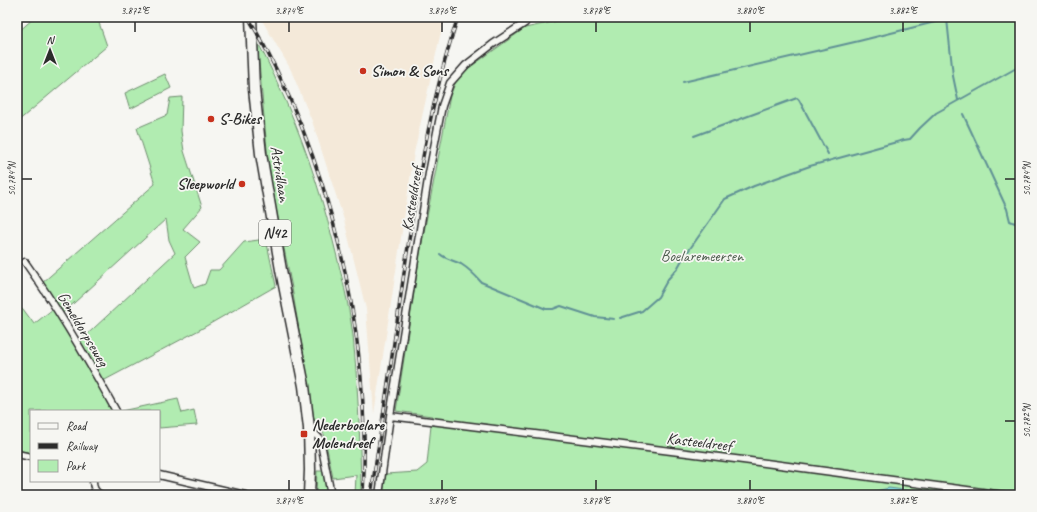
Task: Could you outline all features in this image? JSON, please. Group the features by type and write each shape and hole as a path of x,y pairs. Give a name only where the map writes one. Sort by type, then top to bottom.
{"main road":[{"name":"Astridlaan","path":"251,17 254,89 261,154 281,270 304,386 309,428 309,495"}],"street":[{"name":"Kasteeldreef","path":"379,495 390,416 442,106 450,83 466,65 493,44 525,23"},
{"name":"Gemeldorpseweg","path":"25,262 80,346 115,410"},
{"name":"Kasteeldreef","path":"390,416 751,461 1004,495"},
{"path":"309,428 319,438 321,444 331,495"},
{"path":"17,454 30,457"},
{"path":"160,475 245,495"},
{"path":"93,482 94,489 101,495"}],"shaded area":[{"path":"260,17 446,17 440,36 414,153 374,414 366,309 344,220 312,121 290,68"}],"green space":[{"path":"35,17 97,17 107,46 17,122 17,33"},
{"name":"Boelaremeersen","path":"576,17 1020,17 1020,495 383,495 386,474 417,472 427,464 432,416 396,411 420,253 450,96 456,81 466,70 525,28"},
{"path":"257,41 286,101 309,160 328,220 336,253 351,324 355,355 361,495 355,495 356,475 333,478 324,434 314,419 292,288 275,204 268,160"},
{"path":"165,74 171,88 130,109 125,93"},
{"path":"182,97 181,131 184,151 202,207 183,229 200,242 185,257 194,288 205,284 210,270 219,270 244,242 266,239 276,286 201,329 103,381 80,341 175,253 169,240 166,219 63,313 42,283 155,184 137,128 167,115 170,98"},
{"path":"23,309 34,324 53,309 112,410 30,410 30,453 17,450 17,314"},
{"path":"178,399 182,413 194,410 197,425 160,428 160,410 127,410"},
{"path":"317,471 323,471 327,495 316,495"}],"water":[{"path":"889,488 940,495 857,495"}],"waterway":[{"path":"683,82 947,19 953,76 958,100"},
{"path":"620,318 642,311 658,297 668,279 677,269 725,199 754,186 810,166 910,139 936,113 1020,66"},
{"path":"694,136 797,98 828,154"},
{"path":"963,114 1007,209 1010,221 1015,223 1020,222"},
{"path":"440,254 445,258 464,266 481,282 546,309 553,309 561,306 595,317 614,319"}],"railway":[{"path":"248,17 277,71 302,128 323,187 340,248 352,310 360,372 364,434 363,495"},
{"path":"371,495 408,247 425,147 439,81 458,17"}],"place":[{"name":"Simon & Sons","path":"363,71"},
{"name":"S-Bikes","path":"211,119"},
{"name":"Sleepworld","path":"242,184"},
{"name":"Nederboelare Molendreef","path":"304,434"}]}
